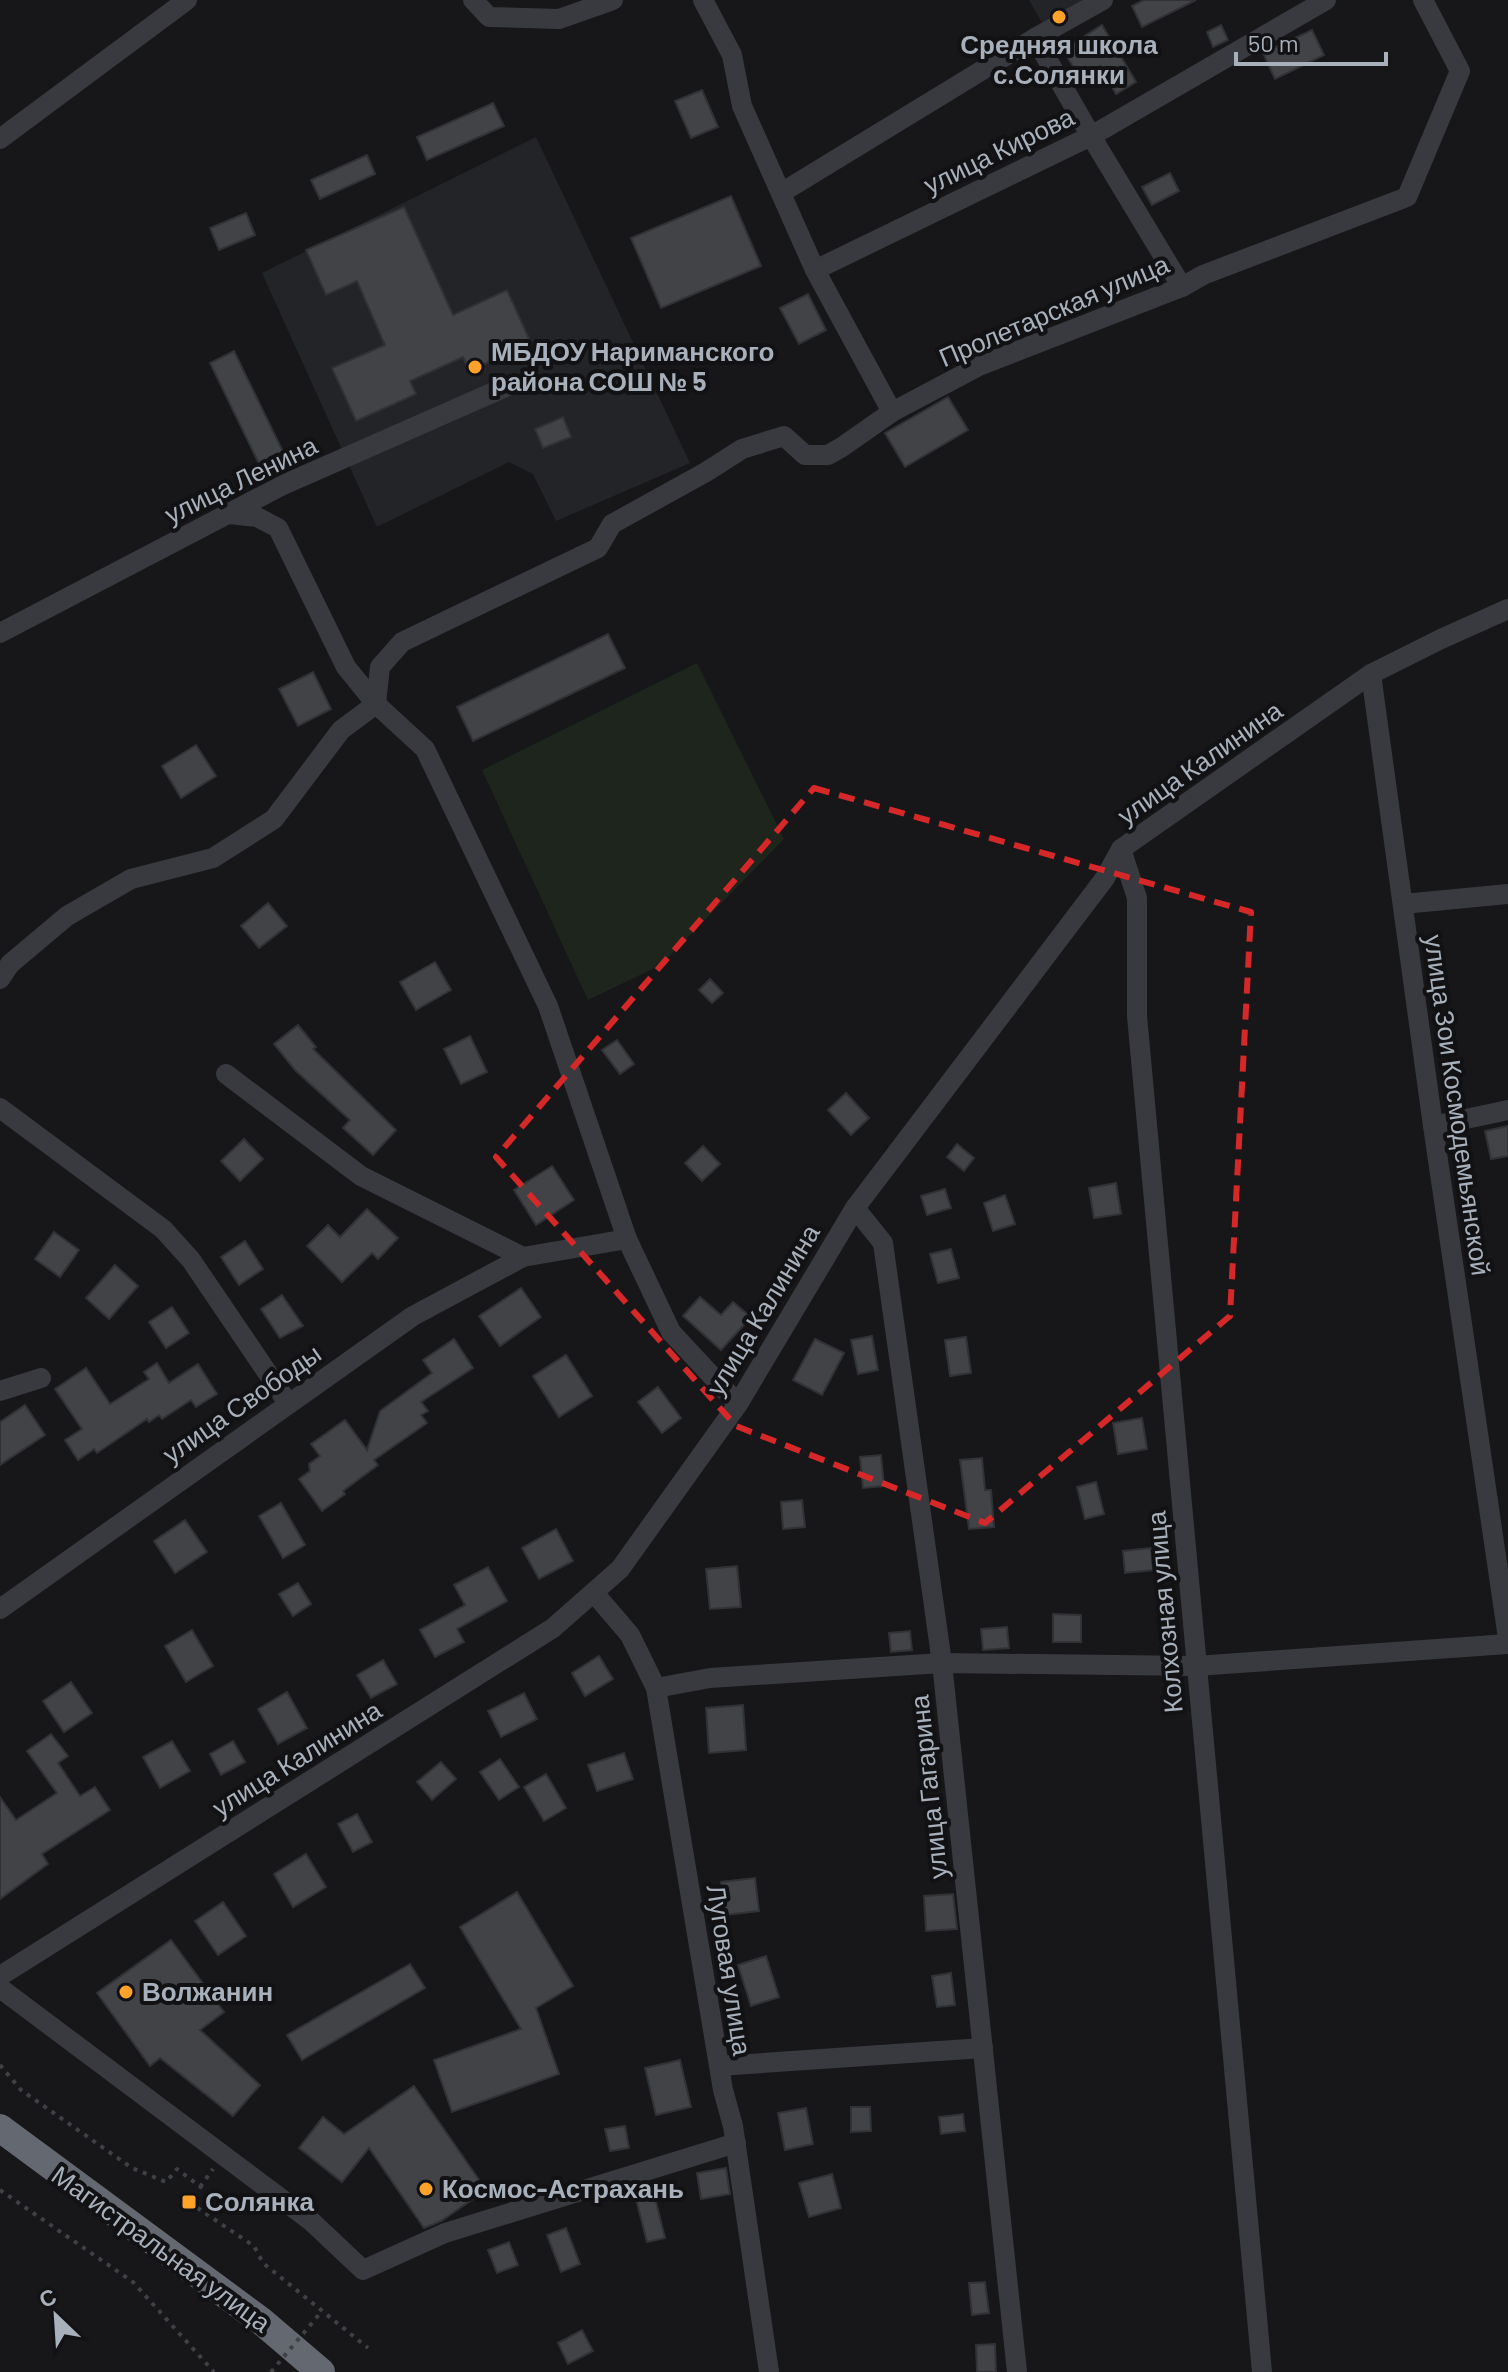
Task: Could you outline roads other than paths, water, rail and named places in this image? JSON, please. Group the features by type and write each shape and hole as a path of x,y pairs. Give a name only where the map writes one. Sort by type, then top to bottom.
{"highway":[{"name":"Магистральная улица","path":"0,2128 260,2320 321,2372"}],"street":[{"path":"0,139 187,0"},
{"path":"473,0 489,17 559,19 613,0"},
{"path":"703,0 732,55 742,106 815,270 892,412"},
{"path":"781,193 1103,0"},
{"name":"улица Кирова","path":"815,270 1091,136 1326,0"},
{"name":"Пролетарская улица","path":"376,704 380,667 402,642 598,548 612,524 742,449 784,436 805,455 828,455 892,412 979,366 1407,197 1460,71 1423,0"},
{"path":"1035,38 1182,287"},
{"name":"улица Ленина","path":"0,633 283,485 510,385"},
{"path":"229,514 257,517 278,528 346,667 376,704 425,749 548,1006 627,1239 671,1332 738,1404"},
{"name":"улица Калинина","path":"0,1976 553,1628 595,1594 620,1569 738,1404 855,1208 1105,878 1121,849 1371,674 1508,609"},
{"name":"улица Зои Космодемьянской","path":"1371,674 1508,1641"},
{"path":"3,966 67,916 131,879 213,858 274,819 341,730 376,704"},
{"name":"Колхозная улица","path":"1121,849 1137,898 1137,1016 1262,2372"},
{"path":"1403,904 1508,894"},
{"path":"226,1074 361,1176 523,1257"},
{"path":"0,1108 163,1229 191,1260 288,1403"},
{"path":"1433,1126 1508,1110"},
{"name":"улица Гагарина","path":"855,1208 883,1243 942,1663 1017,2372"},
{"name":"улица Свободы","path":"0,1609 413,1316 523,1257 627,1239"},
{"path":"0,1391 41,1378"},
{"name":"Луговая улица","path":"595,1594 630,1635 656,1688 719,2066 736,2143 769,2372"},
{"path":"656,1688 710,1678 942,1663 1196,1666 1508,1641"},
{"path":"0,1988 311,2221 363,2270 445,2233 736,2143"},
{"path":"719,2066 983,2048"}],"place":[{"name":"Средняя школа с.Солянки","path":"1059,17"},
{"name":"МБДОУ Нариманского района СОШ № 5","path":"475,367"},
{"name":"Волжанин","path":"126,1992"},
{"name":"Космос-Астрахань","path":"426,2189"},
{"name":"Солянка","path":"189,2202"}]}
